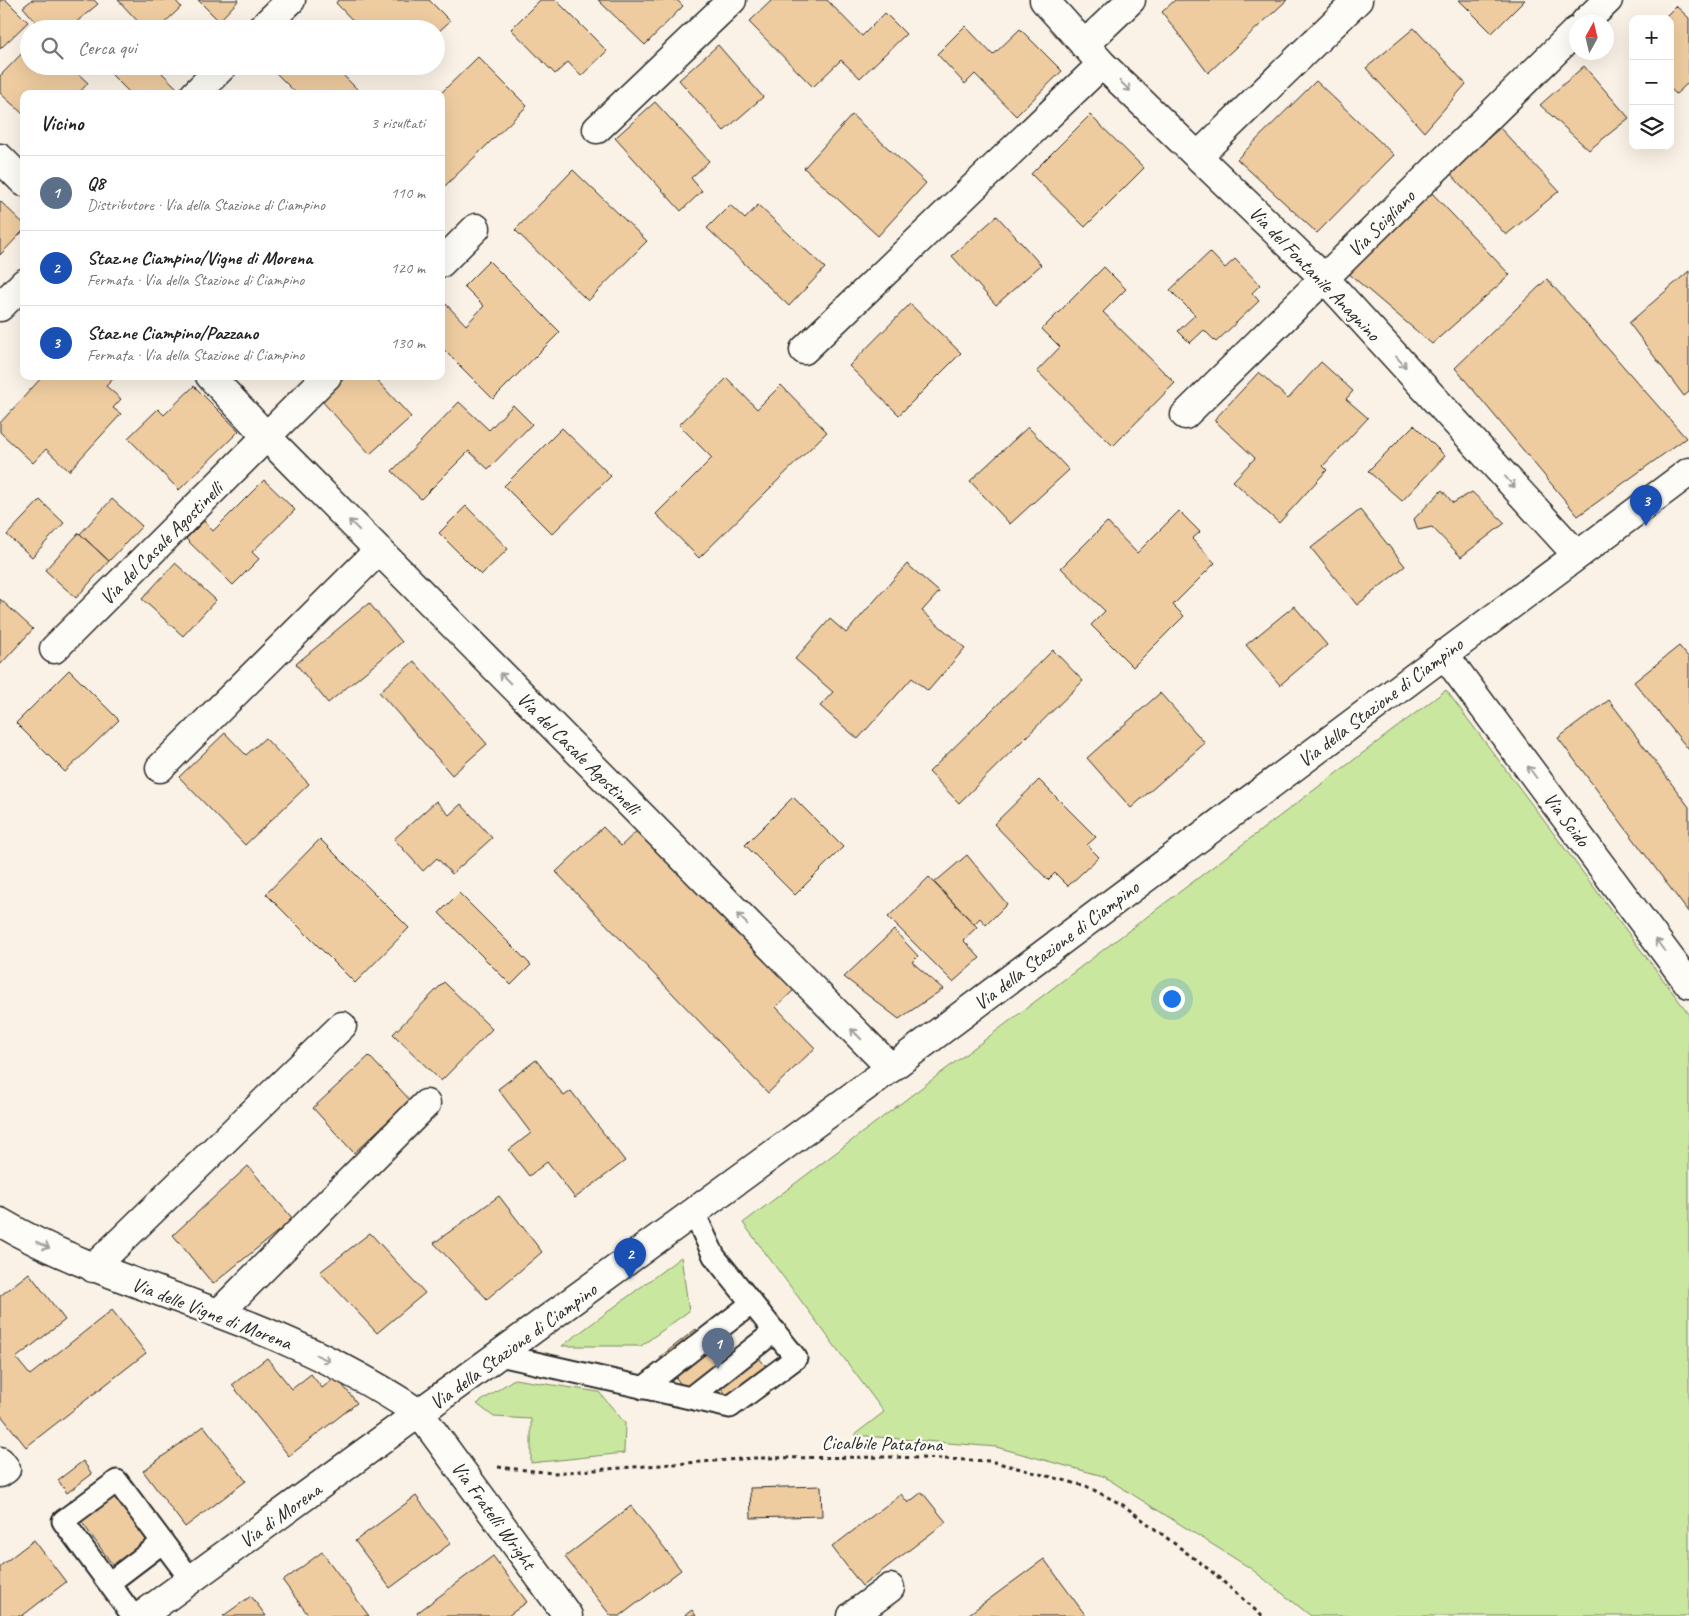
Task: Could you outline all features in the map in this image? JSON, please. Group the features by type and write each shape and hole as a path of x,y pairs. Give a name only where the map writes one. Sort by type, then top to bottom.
{"street":[{"path":"271,20 291,0"},
{"path":"597,128 732,0"},
{"name":"Via del Fontanile Anagnino","path":"1044,0 1093,54 1325,279 1577,555"},
{"path":"804,350 1093,54 1131,0"},
{"path":"1198,156 1358,0"},
{"path":"1592,15 1608,0"},
{"name":"Via Scigliano","path":"1184,414 1325,279 1569,38"},
{"path":"199,90 214,75"},
{"path":"0,158 20,178"},
{"path":"445,259 476,228"},
{"path":"0,307 20,287"},
{"name":"Via del Casale Agostinelli","path":"214,380 267,437 891,1068"},
{"name":"Via del Casale Agostinelli","path":"54,649 323,380"},
{"name":"Via della Stazione di Ciampino","path":"420,1414 891,1068 1689,472"},
{"path":"160,768 379,550"},
{"name":"Via Scido","path":"1444,654 1689,984"},
{"path":"93,1268 342,1026"},
{"path":"219,1313 426,1104"},
{"name":"Via delle Vigne di Morena","path":"0,1222 93,1268 255,1327 348,1370 420,1414"},
{"name":"Via Fratelli Wright","path":"420,1414 568,1616"},
{"name":"Via di Morena","path":"141,1616 420,1414"},
{"path":"0,1461 6,1469 0,1473"},
{"path":"852,1616 890,1588"}],"lane":[{"path":"500,1355 730,1408 796,1358 714,1256 694,1213"},
{"path":"644,1388 752,1303"},
{"path":"690,1398 775,1331"},
{"path":"133,1616 62,1521 117,1481 191,1580"},
{"path":"109,1583 163,1542"}],"path":[{"name":"Cicalbile Patatona","path":"455,1463 553,1473 754,1458 896,1457 990,1461 1086,1486 1123,1506 1210,1571 1262,1616"}],"green space":[{"path":"1446,690 1689,1014 1689,1616 1311,1616 1250,1568 1103,1476 996,1447 854,1435 884,1412 743,1223"},
{"path":"681,1257 689,1311 641,1346 562,1346"},
{"path":"514,1379 599,1392 625,1423 624,1453 531,1463 531,1419 494,1417 477,1404"}],"building":[{"path":"0,0 6,0 26,20 20,20 20,30 0,49"},
{"path":"32,0 94,0 98,4 79,20 34,20 23,7"},
{"path":"118,0 175,0 181,7 167,20 137,20"},
{"path":"198,0 239,0 220,20"},
{"path":"338,0 429,0 450,21 445,26 445,20 352,20 336,3"},
{"path":"540,0 556,0 607,51 581,76 568,62 555,74 511,29"},
{"path":"598,0 677,0 683,6 645,45"},
{"path":"772,0 827,0 862,36 885,13 906,34 860,78 841,60 813,87 749,22"},
{"path":"1175,0 1287,0 1208,73 1162,12"},
{"path":"1459,0 1525,0 1492,33"},
{"path":"1676,6 1689,18 1689,82 1676,94 1674,92 1674,15 1667,15"},
{"path":"965,26 993,55 1020,29 1062,71 1016,116 975,74 965,84 937,54"},
{"path":"1414,28 1466,84 1424,132 1366,68"},
{"path":"718,45 763,97 724,131 679,80"},
{"path":"20,55 20,75 80,75 88,83 82,90 20,90 20,111 0,93 0,76"},
{"path":"478,57 527,106 445,186 445,90"},
{"path":"1584,66 1629,118 1589,150 1540,105"},
{"path":"112,75 164,75 179,90 127,90"},
{"path":"278,75 343,75 358,90 293,90"},
{"path":"1316,81 1394,155 1317,233 1237,159"},
{"path":"655,102 709,161 691,178 702,191 681,211 615,138"},
{"path":"852,115 926,183 878,236 804,168"},
{"path":"1090,115 1144,168 1085,227 1031,174"},
{"path":"1500,128 1559,191 1506,235 1449,172"},
{"path":"573,170 647,241 588,301 515,230"},
{"path":"1430,191 1510,275 1432,344 1347,272"},
{"path":"0,201 20,220 20,234 0,255"},
{"path":"730,205 745,219 758,205 825,268 789,306 707,228"},
{"path":"997,216 1041,265 996,305 952,256"},
{"path":"1210,252 1225,268 1235,259 1260,285 1252,293 1259,301 1216,342 1204,330 1190,343 1178,331 1195,315 1170,290"},
{"path":"489,261 560,332 493,399 445,351 445,305 466,325 484,306 464,286"},
{"path":"1104,267 1126,289 1103,312 1175,383 1113,446 1037,371 1060,347 1042,329"},
{"path":"1689,271 1689,392 1684,396 1629,323"},
{"path":"1547,279 1686,438 1578,516 1455,368"},
{"path":"910,304 961,353 899,415 849,366"},
{"path":"1321,362 1353,391 1346,399 1368,418 1323,466 1327,470 1279,523 1233,481 1255,458 1214,420 1259,372 1288,399"},
{"path":"727,378 757,409 781,385 827,432 699,558 656,514 712,458 679,425"},
{"path":"39,380 112,380 106,386 121,399 113,408 121,414 69,471 46,449 33,463 0,432 0,423"},
{"path":"343,380 377,380 411,417 370,454 321,400"},
{"path":"194,386 239,431 179,490 128,438 158,409 164,415"},
{"path":"459,402 489,430 513,405 532,424 488,469 469,451 421,499 392,471"},
{"path":"1414,425 1445,456 1402,501 1368,471"},
{"path":"1028,427 1069,470 1010,524 970,481"},
{"path":"562,428 611,476 552,534 504,486"},
{"path":"264,480 295,510 252,552 259,559 233,585 186,539 204,521 213,531"},
{"path":"1442,490 1453,503 1472,492 1505,523 1461,557 1432,527 1418,530 1414,519"},
{"path":"112,499 142,526 109,561 80,534"},
{"path":"40,500 64,523 32,557 7,535"},
{"path":"466,506 508,549 481,575 439,533"},
{"path":"1360,510 1405,566 1357,605 1311,548"},
{"path":"1179,511 1200,532 1192,539 1215,563 1173,605 1184,616 1133,667 1091,625 1105,611 1061,568 1107,522 1137,553"},
{"path":"79,533 109,561 76,598 45,570"},
{"path":"175,563 216,600 183,636 142,599"},
{"path":"907,564 939,592 922,611 965,648 928,691 912,678 858,739 820,706 833,692 795,659 830,619 846,633"},
{"path":"0,599 33,629 0,665"},
{"path":"369,603 402,642 328,703 296,664"},
{"path":"1294,606 1327,645 1280,685 1246,645"},
{"path":"1679,646 1689,658 1689,750 1634,682"},
{"path":"1053,650 1083,681 959,803 929,772"},
{"path":"414,661 487,744 452,775 379,692"},
{"path":"69,670 119,720 65,772 16,723"},
{"path":"1160,693 1205,743 1131,808 1087,758"},
{"path":"1609,700 1689,807 1689,913 1558,738"},
{"path":"225,733 246,755 265,738 309,784 245,845 179,777"},
{"path":"1039,780 1096,837 1087,845 1099,857 1068,886 1055,873 1048,880 994,824"},
{"path":"793,797 843,847 795,895 745,845"},
{"path":"436,801 449,815 461,804 492,838 452,874 437,858 423,871 394,839"},
{"path":"603,827 621,846 640,828 795,989 776,1007 815,1048 768,1093 556,872"},
{"path":"320,839 409,928 355,983 266,894"},
{"path":"967,855 1007,904 986,925 980,918 974,924 934,883"},
{"path":"929,877 977,927 963,940 980,958 953,982 888,917"},
{"path":"459,893 531,965 511,985 439,913"},
{"path":"894,930 918,956 912,962 943,989 899,1019 844,977"},
{"path":"444,982 492,1029 441,1081 393,1034"},
{"path":"369,1056 410,1100 354,1153 313,1108"},
{"path":"536,1060 564,1096 571,1091 625,1161 575,1198 547,1162 529,1176 509,1150 531,1133 498,1089"},
{"path":"248,1166 293,1219 213,1284 173,1235"},
{"path":"499,1196 542,1252 487,1299 434,1243"},
{"path":"370,1233 425,1293 377,1333 320,1272"},
{"path":"29,1273 65,1320 16,1358 30,1375 112,1310 146,1353 26,1447 0,1414 0,1296"},
{"path":"696,1329 722,1364 748,1344 778,1382 739,1412 710,1373 686,1391 660,1357"},
{"path":"267,1358 292,1389 311,1374 322,1388 336,1377 357,1403 289,1456 232,1385"},
{"path":"204,1426 246,1481 185,1527 143,1471"},
{"path":"83,1461 92,1474 67,1493 58,1480"},
{"path":"106,1476 163,1549 122,1578 76,1514 84,1509 76,1498"},
{"path":"821,1486 822,1516 751,1518 750,1488"},
{"path":"922,1492 946,1522 862,1586 832,1547 901,1494 908,1503"},
{"path":"416,1496 451,1543 390,1588 355,1541"},
{"path":"631,1506 681,1570 620,1616 611,1616 565,1557"},
{"path":"34,1540 66,1582 22,1616 0,1616 0,1566"},
{"path":"322,1552 369,1616 309,1616 283,1581"},
{"path":"493,1556 527,1602 508,1616 419,1616 417,1613"},
{"path":"1044,1559 1086,1616 971,1616 969,1614"},
{"path":"251,1596 266,1616 223,1616"},
{"path":"692,1610 696,1616 684,1616"}],"place":[{"name":"Staz.ne Ciampino/Pazzano","path":"1646,526"},
{"name":"Staz.ne Ciampino/Vigne di Morena","path":"630,1279"},
{"name":"Q8","path":"718,1369"}]}
